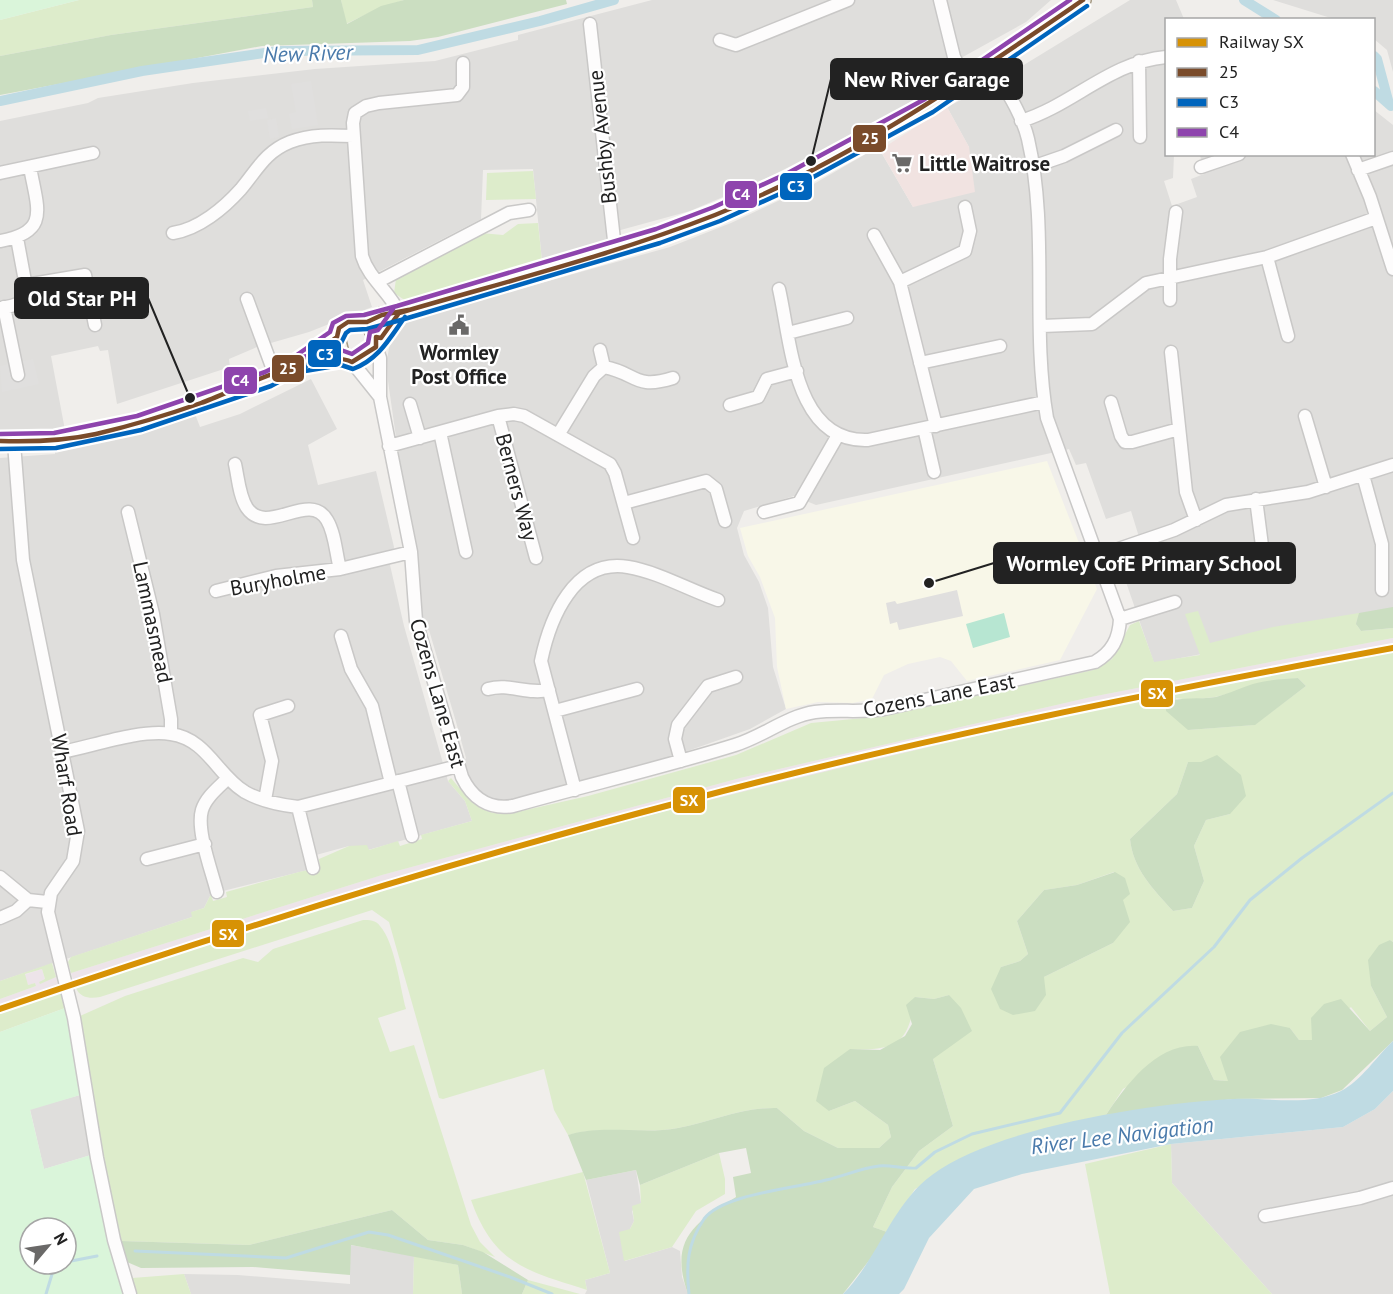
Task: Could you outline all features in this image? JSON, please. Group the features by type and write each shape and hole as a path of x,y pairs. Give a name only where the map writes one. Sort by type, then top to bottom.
{"main road":[{"path":"347,360 337,337 339,328 348,322 367,322 382,315 399,313 615,249 717,214 790,180 929,105 1083,0"},
{"path":"296,365 366,356 399,313"},
{"path":"367,322 376,342"},
{"path":"7,442 41,442 95,434 200,403 296,365 337,337"}],"street":[{"path":"720,40 736,45 848,0"},
{"path":"940,0 954,57 966,81"},
{"name":"Bushby Avenue","path":"590,24 615,249"},
{"path":"1021,121 1040,114 1118,69 1139,61 1165,57"},
{"path":"1139,61 1140,137"},
{"path":"399,313 393,299 368,271 362,256 354,136 356,113 366,106 457,94 463,87 463,63"},
{"path":"991,64 1028,138 1032,167 1042,326 1044,402 1055,445 1120,619 1175,602"},
{"path":"1032,167 1064,156 1116,130"},
{"path":"173,233 201,222 216,212 242,187 265,157 288,142 320,135 354,136"},
{"path":"0,173 93,153"},
{"path":"1201,167 1233,156"},
{"path":"1353,156 1393,268"},
{"path":"1358,170 1393,158"},
{"path":"0,241 17,238 33,229 38,217 30,167"},
{"path":"900,282 965,251 970,231 965,207"},
{"path":"381,287 509,213 530,210"},
{"path":"1170,300 1176,212"},
{"path":"1042,326 1092,324 1140,286 1171,277 1267,257 1376,218"},
{"path":"874,235 900,282 920,363 934,472"},
{"path":"17,238 26,285 26,298 19,304 2,308 18,375"},
{"path":"1267,257 1288,336"},
{"path":"26,285 85,275 95,325"},
{"path":"381,287 382,315"},
{"path":"779,289 796,371 807,404 815,416 838,435 868,440 1044,402"},
{"path":"248,299 275,375"},
{"path":"788,333 847,318"},
{"name":"Cozens Lane East","path":"376,342 380,358 380,397 411,552 416,621 458,766 473,795 485,803 500,807 681,762 738,744 798,716 816,712 858,712 884,709 1089,664 1111,648 1119,633 1120,619"},
{"path":"920,363 1000,345"},
{"path":"600,350 604,367"},
{"path":"1171,352 1186,492 1196,520"},
{"name":"Cozens Lane East","path":"347,360 380,397"},
{"path":"604,367 642,383 658,383 673,378"},
{"path":"558,435 594,376 604,367"},
{"path":"730,405 758,397 767,379 796,371"},
{"path":"1111,402 1125,442 1179,429"},
{"path":"410,404 420,438"},
{"name":"Berners Way","path":"389,446 498,416 518,414 610,464 615,473 633,538"},
{"name":"Berners Way","path":"498,416 536,558"},
{"path":"1305,416 1326,487"},
{"path":"440,432 466,552"},
{"path":"764,512 799,503 838,435"},
{"name":"Wharf Road","path":"7,442 23,560 76,821 77,841 70,868 47,902"},
{"name":"Buryholme","path":"235,464 244,502 256,516 267,519 309,509 324,516 329,525 340,569"},
{"path":"1098,556 1196,520 1226,505 1298,495 1393,465"},
{"path":"1363,475 1382,544 1382,590"},
{"path":"624,503 706,480 716,489 725,521"},
{"path":"1256,500 1265,569"},
{"name":"Lammasmead","path":"128,512 153,614 171,719 171,734"},
{"name":"Buryholme","path":"216,591 276,576 340,569 411,552"},
{"path":"575,790 541,660 544,645 567,592 576,582 588,575 616,566 629,567 718,600"},
{"path":"341,636 351,669 372,706 412,836"},
{"path":"681,762 675,739 678,725 708,686 736,677"},
{"path":"488,689 506,686 530,693 549,690"},
{"path":"555,711 637,689"},
{"path":"265,800 272,761 260,715 288,706"},
{"path":"62,752 143,735 171,734 193,741 205,750 228,778 245,792 265,800 298,807 458,766"},
{"path":"217,892 200,824 202,810 208,799 228,778"},
{"path":"298,807 313,868"},
{"path":"147,859 205,844"},
{"path":"0,877 28,900 47,902 50,923 74,1018 111,1228 130,1294"},
{"path":"0,918 16,911 28,900"},
{"path":"1265,1216 1360,1198 1393,1188"}],"shaded area":[{"path":"652,0 1051,0 1026,22 961,58 949,69 944,84 892,115 763,180 690,211 606,234 606,243 542,261 533,169 483,170 481,219 363,280 372,307 309,332 257,347 229,359 230,367 117,404 108,350 100,351 98,346 51,356 65,430 0,430 0,121 88,103 98,98 193,83 315,69 435,61 518,40 518,35"},
{"path":"1130,0 1176,0 1184,18 1165,18 1165,156 1174,156 1173,178 1164,181 1172,206 1197,197 1191,179 1204,174 1200,156 1375,156 1375,111 1393,125 1393,618 1154,663 1118,559 1143,550 1131,511 1106,519 1086,463 1076,465 1069,449 816,505 794,496 744,511 737,528 744,555 759,582 768,608 773,667 786,709 750,729 662,760 511,800 496,800 480,793 467,778 463,763 466,758 456,722 429,630 425,631 420,612 416,546 400,465 388,381 387,359 392,333 405,322 420,317 670,247 731,223 812,185 878,147 913,207 969,147 947,107 991,85"},
{"path":"1273,0 1393,0 1393,72 1387,50 1375,40 1375,18 1331,18"},
{"path":"311,81 318,125 292,129 289,114 296,112 291,84"},
{"path":"947,107 969,147 975,192 913,207 880,150"},
{"path":"266,108 268,118 250,121 248,111"},
{"path":"276,118 279,137 270,139 267,120"},
{"path":"33,359 39,384 2,392 0,366"},
{"path":"311,379 337,429 308,445 318,485 376,471 394,547 390,565 404,626 448,781 465,801 472,821 368,850 349,846 305,858 308,870 211,894 204,908 192,912 192,917 0,981 0,458 55,454 55,451 195,414 200,427 240,414"},
{"path":"1047,461 1097,589 1060,660 967,681 951,661 940,657 908,664 884,675 872,699 853,703 818,702 786,709 777,667 775,618 760,577 748,556 740,528"},
{"path":"957,590 963,616 899,630 897,622 890,624 886,603 895,601 897,604"},
{"path":"1393,638 1393,652 1206,686 998,730 647,816 315,909 76,988 71,973 382,875 740,778 1091,697"},
{"path":"42,969 45,980 56,977 61,993 0,1014 0,999 36,986 35,983 28,985 24,975"},
{"path":"1393,1091 1393,1294 1272,1294 1172,1183 1171,1144 1343,1127 1375,1109"},
{"path":"80,1095 91,1155 44,1169 30,1109"},
{"path":"636,1170 641,1203 632,1211 634,1221 630,1229 625,1261 672,1247 680,1251 682,1277 688,1294 585,1294 587,1290 585,1280 610,1273 586,1180"},
{"path":"350,1245 414,1256 413,1294 191,1294 184,1274 238,1275 350,1284"}],"green space":[{"path":"0,0 79,0 0,20"},
{"path":"79,0 312,0 313,7 111,35 0,56 0,20"},
{"path":"312,0 341,0 347,24 381,6 404,0 566,0 567,4 438,37 410,41 262,46 0,95 0,56 111,35 313,7"},
{"path":"341,0 404,0 379,8 346,24"},
{"path":"533,171 536,199 486,200 487,173"},
{"path":"538,223 542,261 406,301 394,293 396,279 481,233 503,235 518,224"},
{"path":"1393,607 1393,628 1361,631 1356,624 1359,613"},
{"path":"1198,611 1210,643 1273,627 1359,613 1356,624 1361,631 1393,628 1393,638 1091,697 740,778 382,875 71,973 68,962 71,957 192,917 191,912 204,908 211,894 213,901 227,897 226,892 299,872 308,870 309,873 320,870 319,859 349,846 367,845 369,850 398,841 400,846 422,839 421,835 472,821 465,801 448,781 451,778 480,808 493,813 508,814 588,796 736,755 811,723 885,716 1093,670 1112,659 1130,625 1139,621 1154,662 1200,655 1185,614"},
{"path":"1004,613 1010,637 973,648 966,624"},
{"path":"1393,652 1393,942 1390,940 1371,986 1387,1017 1370,1031 1351,1007 1312,1040 1299,1040 1290,1028 1228,1081 1214,1080 1198,1046 1123,1089 1106,1115 1037,1131 915,1189 887,1232 873,1227 892,1187 919,1151 953,1126 933,1059 949,995 934,999 915,997 909,1025 904,1035 889,1046 850,1049 829,1111 855,1101 888,1125 891,1137 879,1148 838,1148 804,1131 777,1108 752,1110 664,1130 595,1131 568,1135 554,1110 544,1069 443,1099 439,1098 389,922 372,910 100,997 86,997 76,988 157,959 322,906 487,858 654,814 983,735 1228,682","holes":["1298,678 1306,686 1254,725 1188,730 1176,698 1189,700 1215,697 1248,686","1188,762 1201,762 1230,814 1206,820 1194,846 1204,881 1192,908 1173,911 1151,886 1140,869 1135,860 1130,839 1177,794","1114,872 1123,900 1113,943 1044,977 1001,967 1020,961 1028,954 1017,921 1044,890 1077,885"]},
{"path":"1298,678 1306,686 1255,725 1188,730 1166,711 1166,703 1172,701 1216,697 1259,682"},
{"path":"1217,755 1241,775 1246,796 1230,814 1206,820 1194,846 1204,881 1192,908 1173,911 1151,886 1140,869 1135,860 1130,839 1177,794 1188,762 1201,762"},
{"path":"1115,872 1125,878 1130,894 1123,900 1130,922 1113,943 1044,977 1046,995 1035,1011 1013,1015 1000,1009 991,989 1001,967 1020,961 1028,954 1017,921 1044,890 1077,885"},
{"path":"363,920 370,920 380,926 390,943 406,1009 378,1018 390,1052 414,1045 471,1225 480,1242 495,1257 463,1245 428,1240 392,1210 249,1245 121,1241 106,1188 80,1016 125,996 243,958 258,962 273,949"},
{"path":"1390,940 1393,942 1393,1041 1342,1090 1321,1098 1233,1099 1106,1115 1134,1079 1156,1058 1169,1051 1198,1046 1214,1080 1228,1081 1220,1057 1240,1032 1271,1024 1290,1028 1299,1040 1312,1040 1311,1018 1324,1004 1341,999 1370,1031 1387,1017 1371,986 1368,960 1379,945"},
{"path":"52,963 56,977 40,984 39,982 45,979 42,969 25,974 28,985 35,983 36,986 0,999 0,981"},
{"path":"61,993 65,1008 0,1032 0,1014"},
{"path":"949,995 961,1008 972,1031 933,1059 953,1126 919,1151 892,1187 873,1227 887,1232 871,1258 843,1294 688,1294 681,1260 684,1247 689,1235 697,1225 736,1197 733,1177 751,1173 746,1148 719,1153 640,1185 636,1170 586,1180 568,1135 595,1130 664,1130 764,1108 777,1108 804,1131 838,1148 879,1148 891,1137 888,1125 855,1101 829,1111 816,1101 824,1068 850,1049 880,1050 905,1036 912,1024 906,1005 915,997 934,999"},
{"path":"65,1008 80,1095 30,1110 44,1169 91,1155 105,1226 125,1294 0,1294 0,1032"},
{"path":"1171,1144 1172,1183 1272,1294 1110,1294 1085,1164"},
{"path":"719,1153 725,1179 725,1194 696,1211 672,1247 624,1261 619,1232 630,1229 634,1221 632,1206 641,1203 640,1185"},
{"path":"583,1172 610,1273 585,1280 587,1290 530,1270 502,1252 480,1222 471,1200"},
{"path":"392,1210 428,1240 463,1245 483,1252 528,1280 522,1294 462,1294 458,1265 351,1245 350,1275 253,1267 141,1268 127,1262 121,1241 249,1245"},
{"path":"414,1256 458,1265 462,1294 413,1294"},
{"path":"184,1274 191,1294 137,1294 132,1278"},
{"path":"528,1280 580,1294 522,1294"}],"water":[{"name":"River Lee Navigation","path":"1393,1041 1393,1091 1375,1109 1343,1127 1171,1144 1022,1174 974,1189 929,1238 904,1289 899,1294 843,1294 866,1265 895,1216 918,1187 932,1175 960,1158 995,1143 1034,1131 1119,1112 1200,1101 1302,1100 1329,1096 1355,1081"}],"waterway":[{"name":"New River","path":"0,101 142,71 278,51 418,50 540,21 614,0"},
{"name":"New River","path":"1244,0 1273,18"},
{"path":"1375,57 1389,104"},
{"name":"New River","path":"1375,92 1391,106"},
{"path":"689,1294 688,1264 694,1237 704,1219 713,1210 727,1203 872,1167 916,1168 935,1152 972,1134 1060,1113 1122,1033 1214,947 1250,900 1302,858 1393,793"},
{"path":"135,1251 286,1258 369,1232 388,1235 552,1294"},
{"path":"78,1260 97,1256"},
{"path":"46,1294 51,1276"}],"rail line":[{"name":"SX","path":"0,1009 170,952 341,899 512,848 773,778 1038,718 1393,648"}],"transit line":[{"name":"C4","path":"0,434 54,433 137,416 265,372 291,359 330,332 333,323 346,316 364,315 397,306 656,229 714,207 788,173 925,99 1070,0"},
{"name":"25","path":"0,441 48,440 96,434 188,407 299,365 320,360 338,359 352,362 376,347 376,337 381,338 399,313 637,243 715,215 764,194 859,145 995,60 1083,0"},
{"name":"C3","path":"0,449 56,448 141,430 271,386 299,371 341,343 350,330 367,329 401,320 660,243 720,221 795,187 933,112 1087,6"},
{"name":"C4","path":"297,358 341,350 352,354 368,343 370,332 378,330 393,309"},
{"name":"25","path":"296,365 337,337 339,328 348,322 367,322 382,315 408,310"},
{"name":"C3","path":"299,372 341,365 353,369 362,365 383,348 405,317"}],"place":[{"name":"New River Garage","path":"811,161"},
{"name":"Little Waitrose","path":"902,163"},
{"name":"Wormley Post Office","path":"459,325"},
{"name":"Old Star PH","path":"190,398"},
{"name":"Wormley CofE Primary School","path":"929,583"}]}
